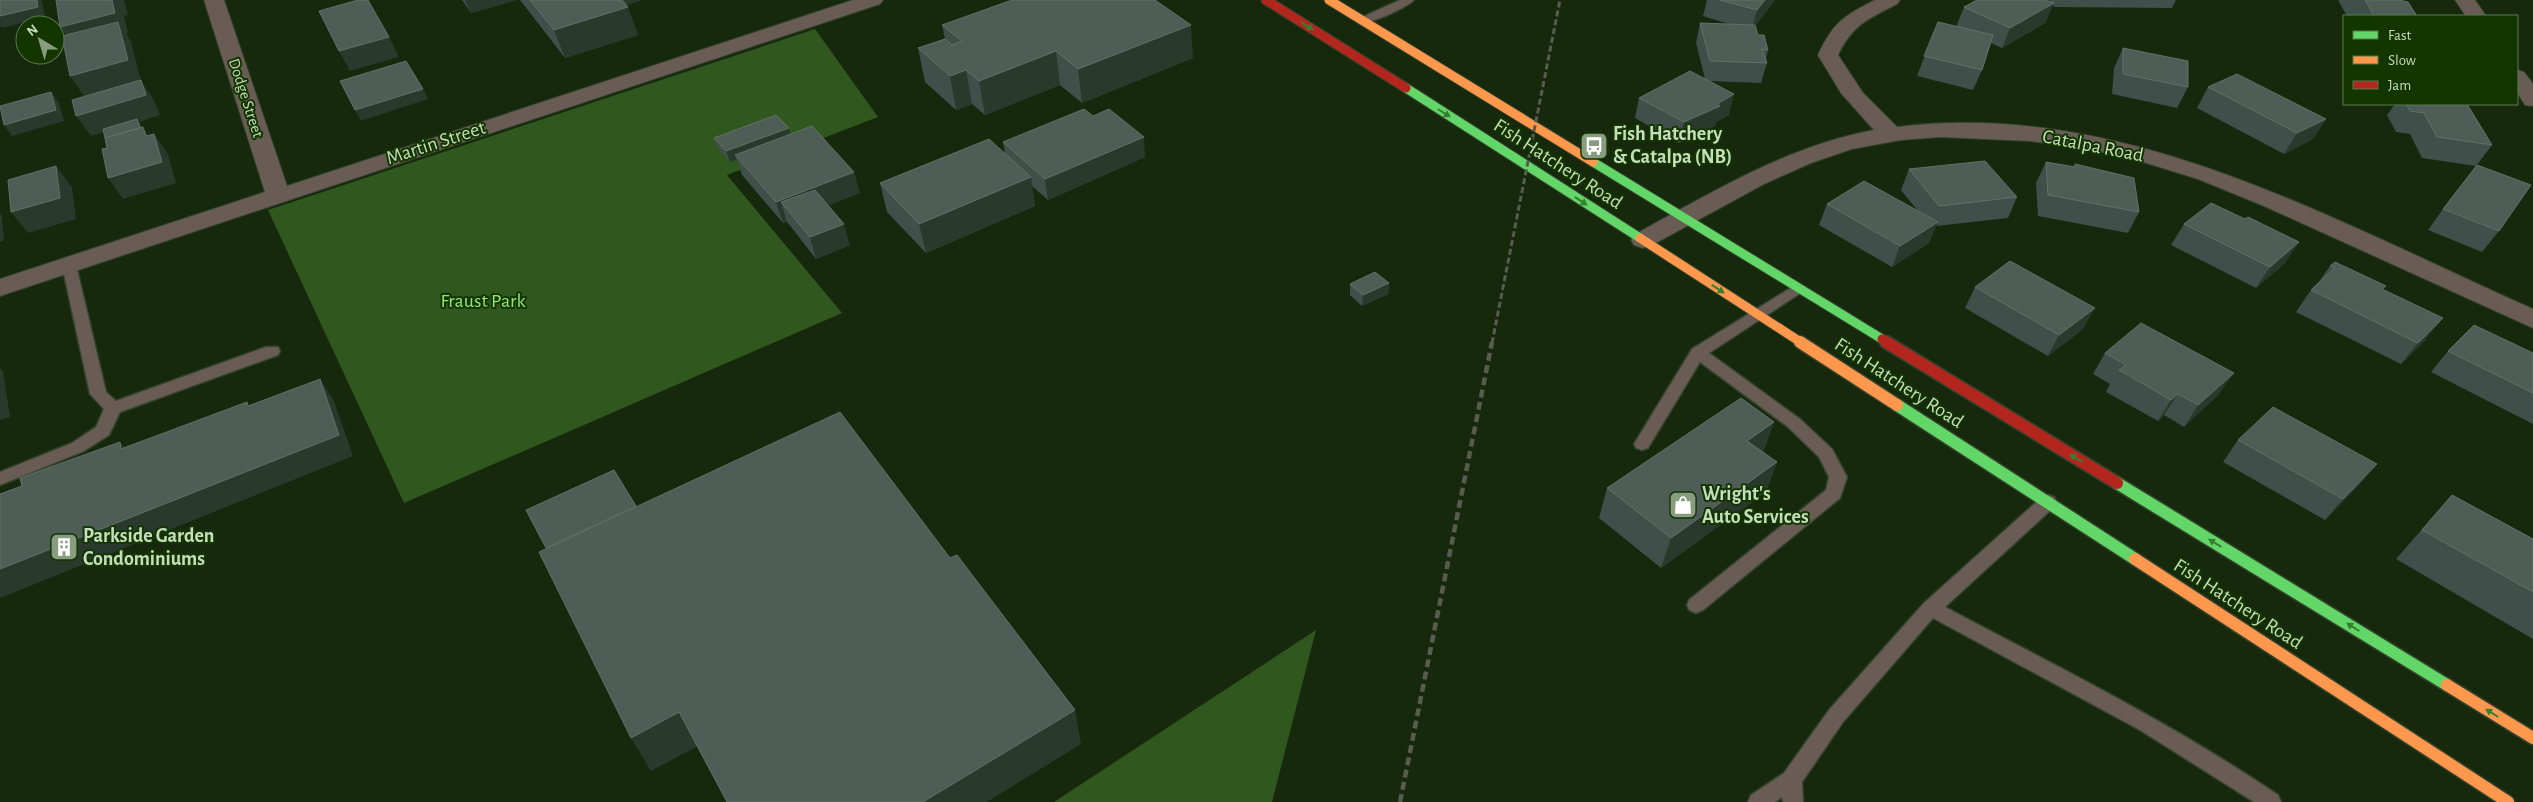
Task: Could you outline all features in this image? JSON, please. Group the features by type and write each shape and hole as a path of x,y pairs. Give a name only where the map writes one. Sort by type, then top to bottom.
{"main road":[{"name":"Fish Hatchery Road","path":"1266,0 1643,240 2508,802"},
{"name":"Fish Hatchery Road","path":"1329,0 1683,219 2533,738"}],"street":[{"name":"Dodge Street","path":"214,0 278,195"},
{"name":"Martin Street","path":"0,288 873,0"},
{"path":"1890,0 1860,15 1839,32 1828,55 1839,77 1858,103 1891,134"},
{"path":"2465,0 2475,15"},
{"path":"2518,78 2533,100"},
{"name":"Catalpa Road","path":"1643,240 1779,168 1828,149 1891,134 1940,130 2015,132 2099,144 2182,166 2269,199 2533,319"}],"lane":[{"path":"1362,20 1396,7 1408,0"},
{"path":"69,265 98,394 113,408"},
{"path":"1642,444 1698,353 1798,289"},
{"path":"0,479 78,447 103,431 113,408 140,400 272,351"},
{"path":"1696,605 1834,493 1838,477 1826,453 1794,423 1698,353"},
{"path":"1758,802 1791,780 1836,716 1931,608 2048,502"},
{"path":"1931,608 2136,718 2230,773 2271,802"},
{"path":"1791,780 1792,802"}],"green space":[{"name":"Fraust Park","path":"815,29 878,117 727,175 842,313 404,503 268,210"},
{"path":"1316,630 1272,802 1054,802"}],"building":[{"path":"0,0 37,0 38,7 0,16"},
{"path":"56,0 112,0 115,13 65,26 65,15 58,15"},
{"path":"358,0 368,0 389,37 339,51 319,11"},
{"path":"530,0 622,0 628,7 554,30"},
{"path":"1012,0 1155,0 1191,25 1078,69 1056,51 979,81 966,70 950,76 918,48 945,39 952,45 962,41 942,25"},
{"path":"1720,0 1765,0 1757,10"},
{"path":"1977,0 2046,0 2054,3 2010,28 1964,7"},
{"path":"2365,0 2402,0 2408,2 2416,15 2373,15"},
{"path":"118,22 128,60 70,76 65,51 65,35"},
{"path":"1938,22 1993,35 1982,70 1924,56"},
{"path":"1700,23 1755,25 1758,35 1764,35 1768,50 1762,49 1767,63 1710,61"},
{"path":"2123,48 2188,61 2188,87 2123,74"},
{"path":"406,61 423,89 355,110 340,81"},
{"path":"1690,71 1734,94 1717,104 1720,106 1684,122 1639,98"},
{"path":"2237,74 2326,119 2297,133 2208,87"},
{"path":"141,80 146,95 76,116 72,100"},
{"path":"51,92 56,110 4,125 0,106"},
{"path":"2407,105 2468,105 2492,145 2437,137 2424,113 2410,111"},
{"path":"1084,109 1093,116 1109,109 1144,137 1045,179 1003,142"},
{"path":"776,115 789,128 726,151 714,138"},
{"path":"137,119 140,128 105,138 103,129"},
{"path":"812,126 854,172 776,202 735,155"},
{"path":"143,127 146,136 154,134 162,162 108,178 102,149 107,148 105,138"},
{"path":"989,139 1031,177 919,224 880,183"},
{"path":"1985,161 2017,197 1939,206 1909,169"},
{"path":"2046,162 2075,167 2075,164 2134,178 2139,212 2048,195"},
{"path":"2477,165 2531,185 2499,231 2443,209"},
{"path":"56,166 60,198 11,212 8,180"},
{"path":"1864,181 1938,222 1900,246 1827,204"},
{"path":"815,190 844,224 810,237 781,202"},
{"path":"2211,203 2245,219 2248,217 2299,242 2270,267 2184,224"},
{"path":"2010,261 2095,308 2059,335 1975,287"},
{"path":"2335,262 2386,286 2382,289 2443,318 2418,343 2311,290 2335,268 2330,266"},
{"path":"1375,272 1389,283 1363,295 1350,284"},
{"path":"2141,323 2234,373 2198,405 2178,394 2171,400 2119,370 2126,365 2105,353"},
{"path":"2474,325 2533,353 2533,393 2448,351"},
{"path":"320,379 339,435 0,569 0,494 22,486 20,478 120,442 121,449 247,402 248,406"},
{"name":"Wright's Auto Services","path":"1741,398 1774,422 1747,441 1777,462 1671,538 1607,488"},
{"path":"2273,407 2377,464 2343,499 2238,440"},
{"path":"840,412 950,558 957,555 1075,710 923,802 727,802 679,712 631,738 539,552"},
{"path":"614,470 636,506 546,548 526,510"},
{"path":"2452,495 2533,539 2533,592 2422,530"}],"railway":[{"path":"1492,343 1560,0"},
{"path":"1400,802 1492,342"}],"traffic: fast":[{"path":"1406,88 1640,238"},
{"path":"1593,162 1882,339"},
{"path":"1897,405 2135,559"},
{"path":"2117,483 2447,685"}],"traffic: slow":[{"path":"1329,0 1593,162"},
{"path":"1640,238 1897,405"},
{"path":"2135,559 2508,802"},
{"path":"2447,685 2533,738"}],"traffic: jam":[{"path":"1266,0 1406,88"},
{"path":"1882,339 2117,483"}],"place":[{"name":"Fish Hatchery & Catalpa (NB)","path":"1594,146"},
{"name":"Wright's Auto Services","path":"1683,505"},
{"name":"Parkside Garden Condominiums","path":"64,547"}]}
